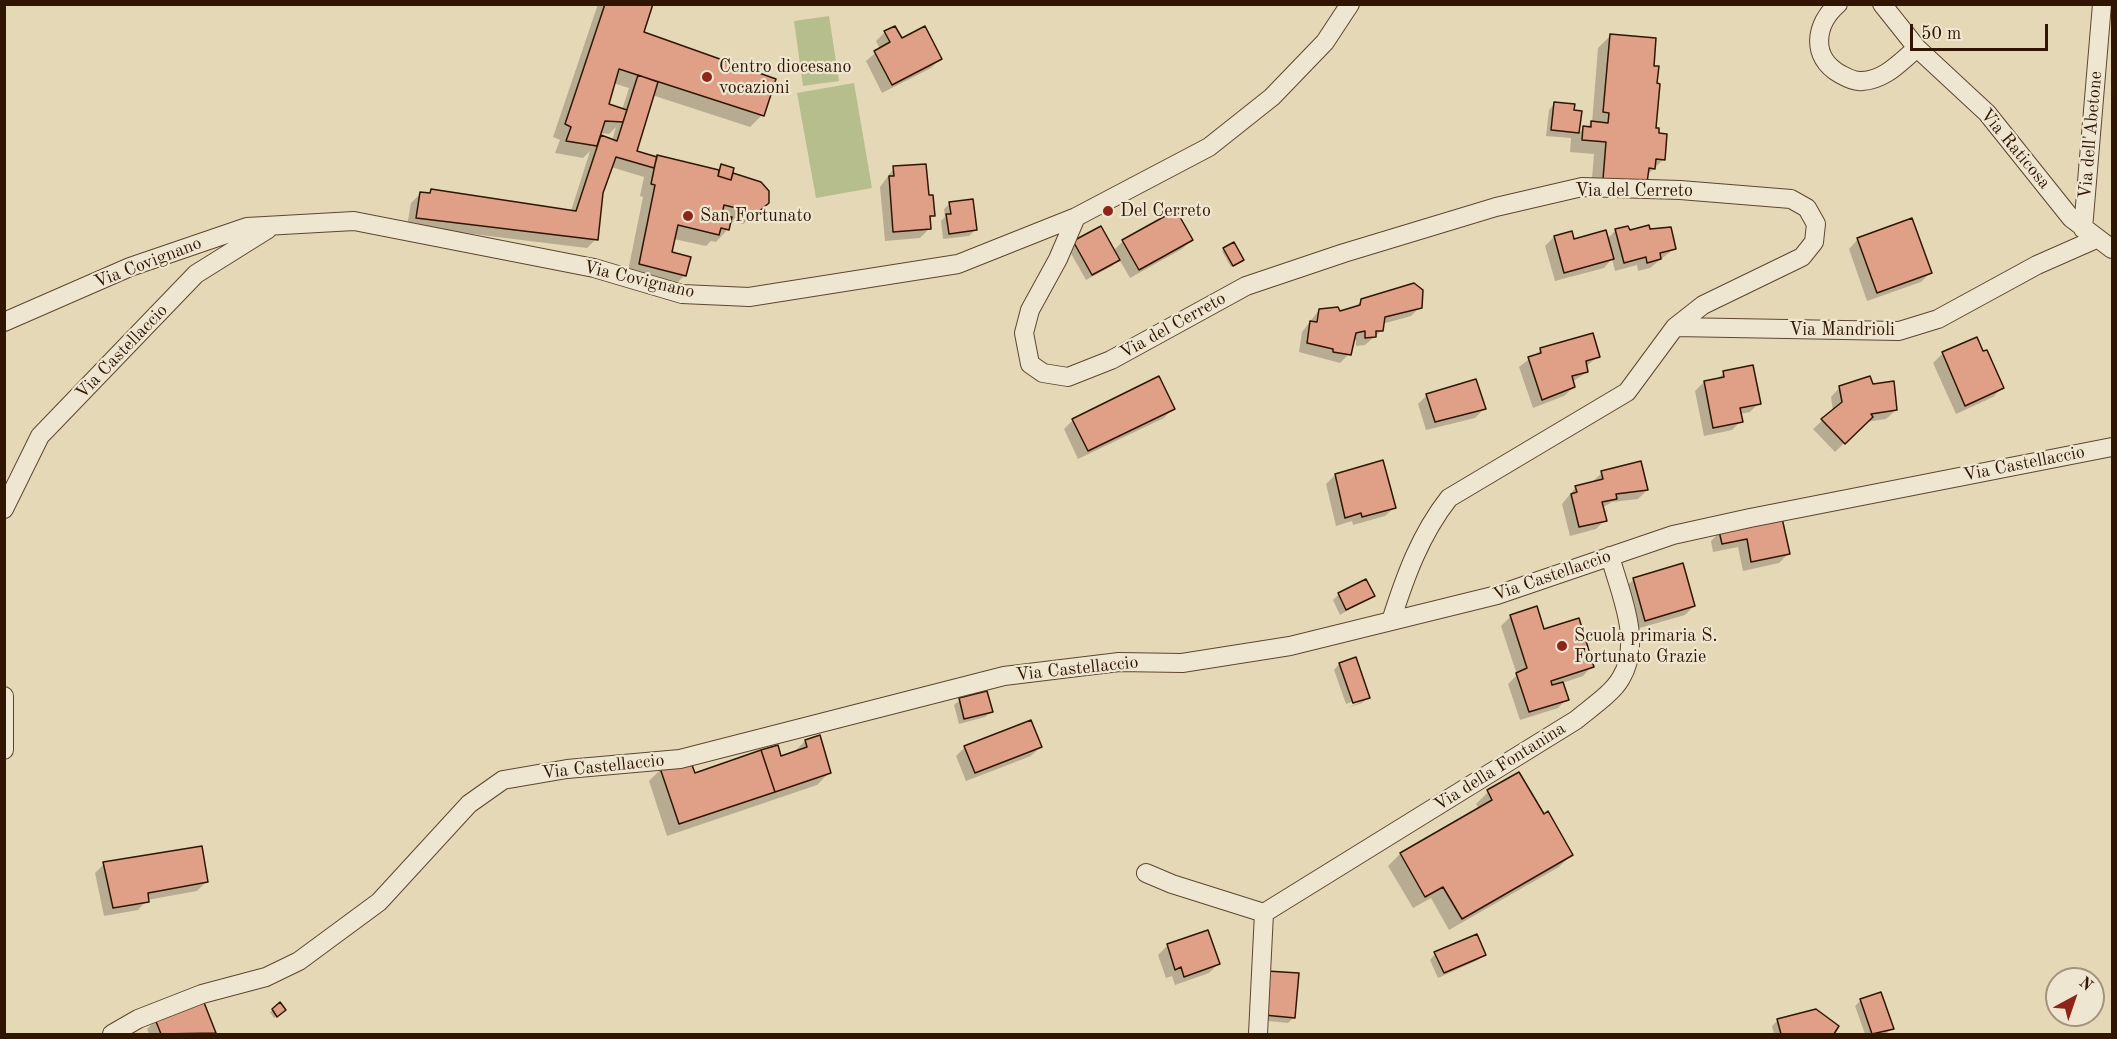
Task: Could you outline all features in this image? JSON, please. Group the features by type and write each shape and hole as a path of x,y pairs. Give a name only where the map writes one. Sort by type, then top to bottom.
{"street":[{"name":"Via Covignano","path":"4,322 130,267 247,226 354,221 594,268 682,294 749,297 958,264 1076,217 1209,147 1272,97 1324,42 1350,4"},
{"path":"1838,4 1822,22 1818,38 1823,58 1830,68 1847,78 1860,82 1888,73 1917,48"},
{"name":"Via Raticosa","path":"1882,4 1917,48 1987,113 2089,234 2112,249"},
{"name":"Via dell'Abetone","path":"2089,234 2102,4"},
{"name":"Via del Cerreto","path":"1076,217 1058,260 1030,310 1024,333 1030,364 1043,373 1068,377 1111,360 1246,286 1344,252 1496,207 1581,187 1680,190 1791,199 1807,208 1816,224 1814,242 1802,257 1703,304 1675,327 1627,392 1449,498 1431,521 1407,569 1390,621"},
{"name":"Via Castellaccio","path":"4,509 40,436 196,274 241,243 273,226"},
{"name":"Via Mandrioli","path":"1675,327 1899,331 1938,319 2089,234"},
{"name":"Via Castellaccio","path":"112,1035 138,1019 202,994 266,977 299,961 379,902 469,804 503,780 567,769 680,759 1004,676 1119,662 1182,663 1290,646 1497,595 1673,535 2112,447"},
{"name":"Via della Fontanina","path":"1264,913 1576,720 1621,680 1630,660 1631,638 1610,556"},
{"path":"4,696 4,750"},
{"path":"1146,873 1172,884 1264,913 1258,1035"}],"green space":[{"path":"829,16 839,81 803,86 794,21"},
{"path":"854,83 872,188 816,198 797,93"}],"building":[{"name":"Centro diocesano vocazioni","path":"605,4 653,4 644,32 776,79 764,116 619,69 609,104 627,110 623,122 605,121 597,146 566,141 571,127 565,124"},
{"path":"895,26 902,38 925,26 942,59 892,85 874,51 890,42 884,31"},
{"path":"1610,34 1656,38 1654,66 1659,66 1657,83 1660,84 1656,128 1659,128 1659,133 1667,134 1665,160 1656,159 1655,169 1649,168 1647,183 1603,179 1606,142 1582,140 1583,126 1591,127 1591,121 1608,123 1609,113 1603,112"},
{"path":"638,75 658,82 637,151 657,157 654,168 616,157 603,193 598,240 416,218 420,192 430,193 431,189 576,211 601,135 617,141"},
{"path":"1554,102 1575,104 1574,110 1582,111 1579,133 1551,130"},
{"name":"San Fortunato","path":"657,155 719,170 718,176 731,180 733,173 761,182 769,191 769,203 757,213 724,205 722,215 732,217 729,230 721,228 719,235 678,225 672,252 691,257 686,276 639,264 655,185 651,184"},
{"path":"721,164 734,168 731,180 718,176"},
{"path":"926,164 929,195 933,195 935,216 930,216 931,229 893,232 889,176 894,176 893,166"},
{"path":"973,199 977,230 949,234 946,214 951,214 949,202"},
{"path":"1176,210 1193,240 1139,270 1122,240"},
{"path":"1912,218 1932,273 1877,293 1857,238"},
{"path":"1649,225 1650,229 1671,227 1676,249 1660,253 1661,259 1647,263 1646,257 1624,263 1615,229 1628,226 1630,230"},
{"path":"1101,226 1120,260 1092,275 1073,241"},
{"path":"1606,230 1614,259 1564,273 1554,236 1572,231 1574,239"},
{"path":"1234,242 1244,260 1233,266 1223,248"},
{"path":"1414,283 1423,290 1422,308 1385,317 1383,331 1376,331 1376,337 1365,338 1365,331 1356,333 1351,355 1333,352 1333,349 1307,343 1310,321 1317,322 1319,309 1338,307 1340,311 1360,305 1361,299"},
{"path":"1593,333 1600,357 1586,361 1588,372 1572,376 1575,387 1542,400 1528,357 1541,353 1540,348"},
{"path":"1977,337 1983,351 1987,350 2004,388 1965,406 1942,352"},
{"path":"1753,365 1761,404 1740,408 1743,422 1713,428 1704,381 1724,377 1723,371"},
{"path":"1159,376 1175,409 1088,451 1072,419"},
{"path":"1870,376 1873,384 1894,381 1897,410 1871,414 1873,417 1845,444 1821,419 1842,402 1839,386"},
{"path":"1476,379 1486,409 1435,422 1426,394"},
{"path":"1383,460 1396,508 1362,517 1361,513 1345,518 1335,474"},
{"path":"1641,461 1648,490 1616,494 1617,499 1602,502 1607,521 1579,527 1571,494 1577,492 1575,486 1603,479 1601,471"},
{"path":"1782,518 1790,554 1751,562 1747,539 1722,544 1719,531"},
{"path":"1683,563 1695,606 1645,621 1633,578"},
{"path":"1366,579 1375,596 1346,610 1338,593"},
{"path":"1537,606 1544,629 1579,618 1594,667 1551,681 1552,685 1563,682 1569,700 1529,712 1516,673 1527,668 1510,615"},
{"path":"1356,657 1370,698 1353,703 1339,663"},
{"path":"987,691 993,712 964,719 959,698"},
{"path":"1031,720 1042,747 975,773 964,746"},
{"path":"820,735 831,773 775,792 761,750 778,745 781,756 807,747 805,740"},
{"path":"761,750 775,792 679,824 660,768 692,765 695,773"},
{"path":"1519,772 1544,814 1548,811 1573,855 1462,919 1443,887 1425,897 1400,853 1492,800 1487,790"},
{"path":"202,846 208,882 148,893 149,902 113,908 103,862"},
{"path":"1208,930 1220,964 1184,977 1181,967 1175,970 1167,944"},
{"path":"1477,934 1486,955 1444,973 1434,952"},
{"path":"1267,971 1299,973 1295,1018 1264,1015"},
{"path":"1881,992 1894,1029 1872,1034 1860,999"},
{"path":"203,1000 216,1033 161,1034 155,1019"},
{"path":"280,1002 286,1010 277,1017 272,1009"},
{"path":"1816,1009 1839,1026 1834,1034 1781,1034 1777,1019"}],"place":[{"name":"Centro diocesano vocazioni","path":"707,77"},
{"name":"Del Cerreto","path":"1108,211"},
{"name":"San Fortunato","path":"688,216"},
{"name":"Scuola primaria S. Fortunato Grazie","path":"1562,646"}]}
